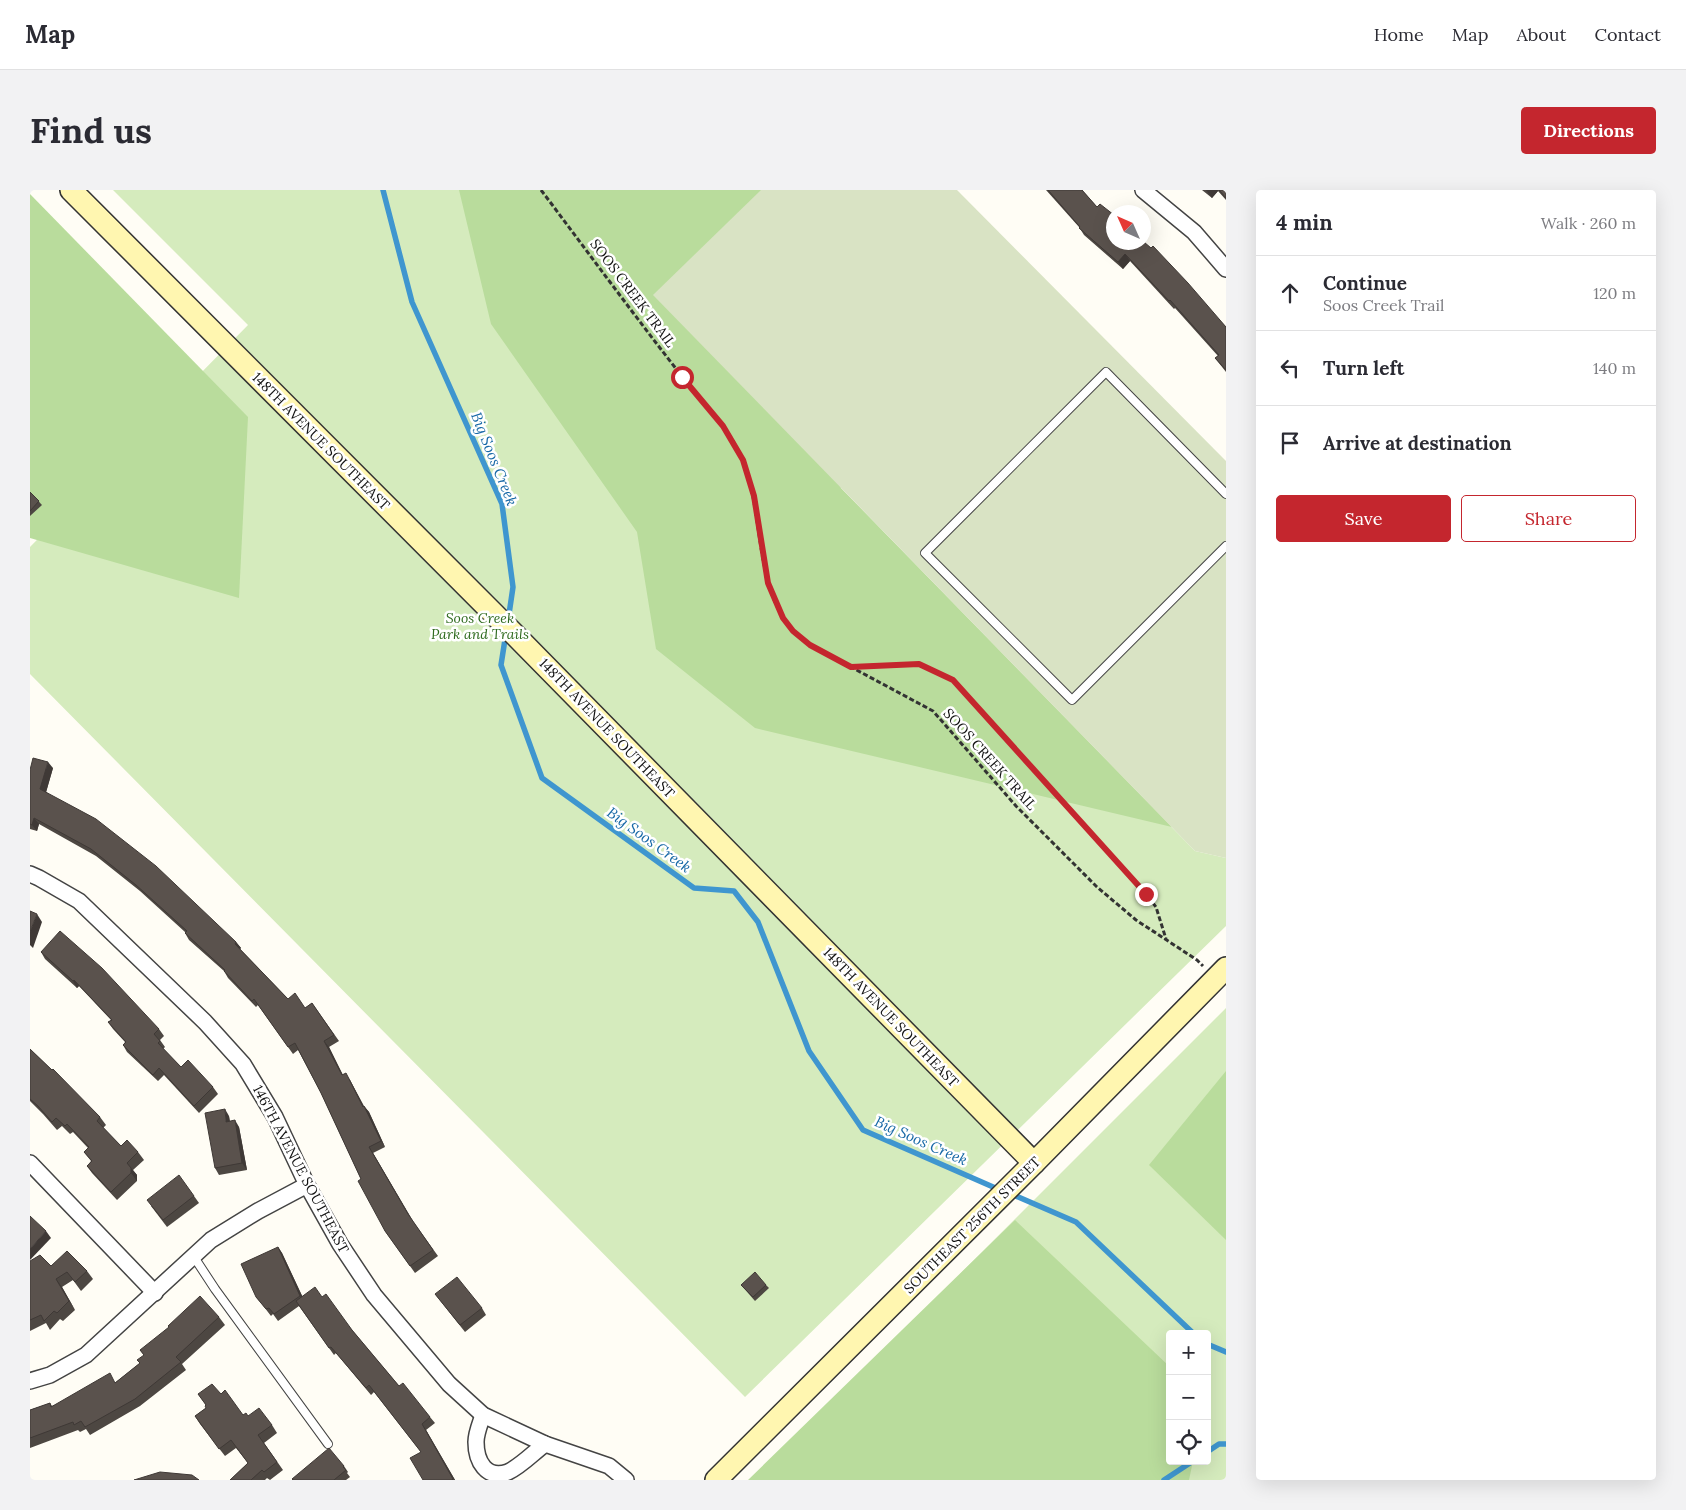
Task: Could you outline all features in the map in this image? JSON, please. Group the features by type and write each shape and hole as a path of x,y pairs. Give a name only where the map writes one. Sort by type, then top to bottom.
{"street":[{"name":"148TH AVENUE SOUTHEAST","path":"71,190 516,636 1034,1163"},
{"path":"1143,190 1194,232 1226,269"},
{"name":"146TH AVENUE SOUTHEAST","path":"30,874 79,901 206,1022 243,1064 275,1117 307,1185 340,1244 374,1295 449,1384 482,1415 545,1444 609,1466 626,1480"},
{"name":"SOUTHEAST 256TH STREET","path":"716,1480 1221,974"},
{"path":"30,1163 155,1293"},
{"path":"30,1381 50,1375 86,1355 211,1240 258,1211 307,1185"},
{"path":"482,1415 476,1440 478,1458 489,1473 498,1475 509,1472 545,1444"}],"lane":[{"path":"1226,494 1106,372 925,553 1072,700 1226,546"},
{"path":"194,1257 215,1289 328,1444"}],"path":[{"name":"SOOS CREEK TRAIL","path":"541,190 682,377 723,426 743,460 754,496 768,583 783,618 793,631 810,645 933,711 1016,806 1097,887 1136,920 1221,974"},
{"path":"851,667 919,664 953,680 1146,894 1156,908 1166,939"}],"green space":[{"name":"Soos Creek Park and Trails","path":"113,190 604,190 653,296 1195,851 1226,858 1226,926 745,1397 30,674 30,547 248,325"},
{"path":"459,190 773,190 841,488 1172,827 755,728 656,649 637,532 491,324"},
{"path":"761,190 957,190 1226,461 1226,858 1195,851 653,295"},
{"path":"30,194 248,417 239,598 30,538"},
{"path":"1226,1008 1226,1480 1167,1480 960,1274"},
{"path":"1226,1071 1226,1240 1149,1165"},
{"path":"1015,1220 1166,1363 1166,1465 1192,1465 1189,1480 748,1480"}],"building":[{"path":"1048,190 1082,190 1097,207 1100,204 1106,209 1106,250 1151,250 1153,246 1226,327 1226,370 1215,358 1219,355 1170,300 1125,254 1118,262 1080,227"},
{"path":"1219,190 1226,190 1226,198"},
{"path":"30,492 39,501 30,511"},
{"path":"33,758 48,762 40,789 96,819 156,866 236,942 235,944 288,999 295,993 305,1008 312,1003 334,1035 324,1041 342,1075 346,1073 381,1141 369,1147 408,1214 433,1250 410,1266 385,1231 358,1181 361,1179 321,1093 295,1043 288,1047 254,999 252,1001 225,970 185,933 187,931 136,885 91,849 34,818 32,825 30,824 30,770"},
{"path":"30,911 37,914 30,932"},
{"path":"60,931 102,968 159,1029 154,1034 160,1041 158,1043 181,1067 188,1060 213,1087 194,1106 159,1068 153,1075 123,1045 126,1042 108,1022 112,1020 74,980 41,952"},
{"path":"30,1049 53,1069 100,1117 97,1121 121,1146 127,1140 138,1152 127,1163 131,1168 131,1173 111,1192 87,1166 92,1161 84,1152 89,1147 67,1124 65,1126 56,1118 52,1122 30,1099"},
{"path":"225,1109 226,1122 235,1120 242,1163 215,1168 205,1113"},
{"path":"179,1175 194,1196 163,1220 147,1200"},
{"path":"30,1216 46,1231 30,1249"},
{"path":"278,1247 300,1296 274,1314 269,1308 266,1309 256,1297 241,1264"},
{"path":"67,1251 87,1271 75,1282 67,1272 56,1279 69,1301 57,1313 54,1311 44,1321 41,1315 30,1320 30,1261 40,1255 51,1266"},
{"path":"755,1272 766,1285 753,1297 741,1285"},
{"path":"457,1277 482,1308 460,1325 435,1294"},
{"path":"315,1287 322,1297 326,1294 352,1330 399,1386 403,1383 430,1417 422,1424 452,1480 423,1480 410,1458 421,1452 369,1385 366,1388 331,1347 329,1348 296,1301"},
{"path":"200,1296 219,1317 176,1357 181,1362 135,1399 85,1427 81,1421 74,1425 73,1422 30,1438 30,1410 50,1403 51,1407 110,1373 115,1383 140,1363 137,1360 144,1355 140,1350 169,1327"},
{"path":"212,1384 221,1394 225,1390 243,1415 246,1413 248,1416 259,1408 272,1425 258,1435 277,1462 264,1472 262,1470 251,1480 230,1480 248,1463 231,1440 219,1449 195,1416 206,1408 198,1394"},
{"path":"329,1448 346,1470 334,1480 292,1479"},
{"path":"160,1472 192,1475 199,1480 134,1480"}],"waterway":[{"name":"Big Soos Creek","path":"383,190 412,302 502,504 513,587 508,621"},
{"name":"Big Soos Creek","path":"506,633 501,665 542,778 694,888 734,891 758,922 809,1051 863,1130 1000,1190"},
{"name":"Big Soos Creek","path":"1009,1193 1076,1222 1190,1330"},
{"name":"Big Soos Creek","path":"1211,1346 1226,1352"},
{"path":"1211,1449 1219,1444 1226,1444"},
{"path":"1164,1480 1187,1465"}],"route":[{"path":"682,377 723,426 743,460 754,496 768,583 783,618 793,631 810,645 851,667 919,664 953,680 1146,894"}]}
